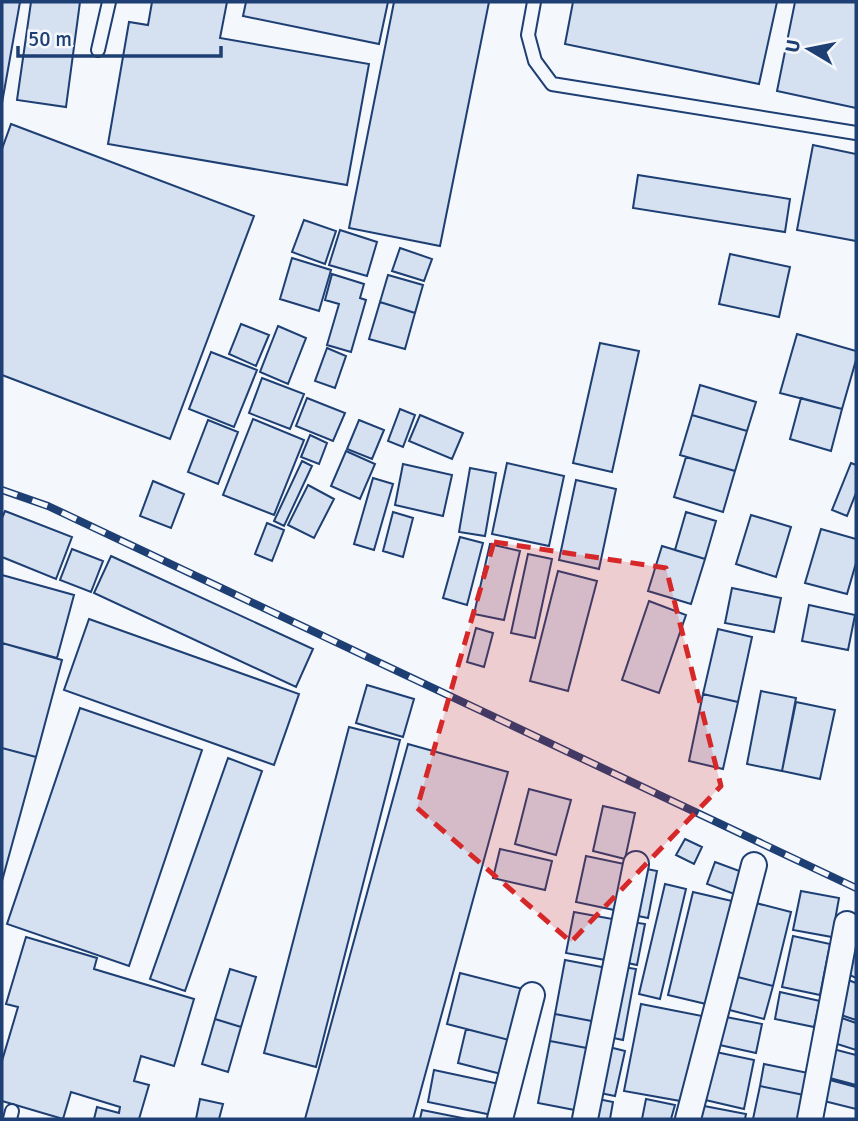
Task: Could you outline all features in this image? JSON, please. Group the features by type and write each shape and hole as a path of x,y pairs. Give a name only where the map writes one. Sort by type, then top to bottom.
{"street":[{"path":"585,1119 636,864"},
{"path":"688,1119 754,865"},
{"path":"810,1119 847,924"},
{"path":"500,1119 532,995"}],"lane":[{"path":"98,50 109,2"},
{"path":"534,2 528,35 535,61 552,84 856,133"}],"highlighted area":[{"path":"494,542 666,568 721,786 571,942 417,808"}],"building":[{"path":"2,2 20,2 2,103"},
{"path":"31,2 80,2 66,107 17,100"},
{"path":"152,2 227,2 220,38 369,64 347,185 108,144 129,22 148,25"},
{"path":"246,2 388,2 379,44 243,16"},
{"path":"394,2 489,2 440,246 349,228"},
{"path":"573,2 777,2 759,84 565,44"},
{"path":"795,2 856,2 856,108 777,91"},
{"path":"11,124 254,216 170,439 2,375 2,149"},
{"path":"813,145 856,154 856,241 797,230"},
{"path":"638,175 790,199 785,232 633,208"},
{"path":"304,220 336,231 325,264 292,252"},
{"path":"340,230 377,242 367,276 329,265"},
{"path":"400,248 432,259 424,281 392,271"},
{"path":"730,254 790,267 779,317 719,304"},
{"path":"292,258 331,270 319,311 280,299"},
{"path":"332,274 364,284 360,298 366,300 351,352 327,345 339,304 325,300"},
{"path":"388,275 423,285 415,313 380,302"},
{"path":"380,302 415,313 405,349 369,339"},
{"path":"241,324 269,335 256,366 229,354"},
{"path":"278,326 306,338 288,384 260,372"},
{"path":"797,334 856,351 856,360 842,409 780,393"},
{"path":"600,343 639,351 612,472 573,463"},
{"path":"327,348 346,356 335,388 315,381"},
{"path":"211,352 257,370 234,427 189,409"},
{"path":"262,378 304,394 290,429 249,413"},
{"path":"700,385 756,402 747,431 692,415"},
{"path":"307,398 345,413 333,441 296,426"},
{"path":"801,398 842,409 831,451 790,439"},
{"path":"400,409 415,415 403,447 388,441"},
{"path":"420,415 463,433 452,459 409,441"},
{"path":"692,415 747,431 735,471 680,455"},
{"path":"253,419 304,440 274,515 223,495"},
{"path":"208,420 238,432 218,484 188,472"},
{"path":"359,420 384,430 372,459 347,449"},
{"path":"310,435 327,443 319,464 301,457"},
{"path":"346,451 375,464 360,499 331,486"},
{"path":"686,457 735,471 723,512 674,497"},
{"path":"302,461 312,466 284,526 274,521"},
{"path":"507,463 564,476 549,546 492,534"},
{"path":"851,463 856,465 856,493 847,516 832,510"},
{"path":"403,464 452,475 443,516 395,505"},
{"path":"470,468 496,473 485,536 459,532"},
{"path":"373,478 393,484 374,550 354,544"},
{"path":"576,480 616,489 599,569 559,560"},
{"path":"153,481 184,494 171,528 140,516"},
{"path":"308,485 334,499 314,538 288,525"},
{"path":"5,511 72,537 56,579 2,557 2,518"},
{"path":"393,512 413,518 403,557 383,551"},
{"path":"686,512 716,521 705,559 675,550"},
{"path":"751,515 791,527 776,577 736,564"},
{"path":"267,523 284,530 272,561 255,554"},
{"path":"821,529 856,539 856,563 847,594 805,583"},
{"path":"460,537 483,543 467,605 443,598"},
{"path":"490,544 520,551 504,620 474,614"},
{"path":"662,546 705,559 691,604 648,591"},
{"path":"72,549 103,561 91,592 60,580"},
{"path":"528,554 552,559 535,638 511,633"},
{"path":"111,556 313,649 296,687 94,593"},
{"path":"558,571 597,581 568,691 530,681"},
{"path":"2,575 74,595 57,658 2,643"},
{"path":"732,588 781,598 774,632 725,623"},
{"path":"649,601 686,615 659,693 622,680"},
{"path":"809,605 855,615 848,650 802,641"},
{"path":"89,619 299,694 274,765 64,690"},
{"path":"476,628 493,633 484,667 467,662"},
{"path":"718,629 752,637 738,702 703,694"},
{"path":"2,643 62,660 36,757 2,748"},
{"path":"367,685 414,699 403,737 356,723"},
{"path":"761,691 796,698 782,771 747,764"},
{"path":"703,694 738,702 723,769 689,761"},
{"path":"796,702 835,710 820,779 782,771"},
{"path":"80,708 202,750 129,966 7,924"},
{"path":"349,727 400,740 316,1067 264,1053"},
{"path":"408,744 508,772 413,1119 305,1119"},
{"path":"2,748 36,757 2,881"},
{"path":"228,758 262,771 185,991 150,979"},
{"path":"529,789 571,800 556,855 515,844"},
{"path":"603,806 635,813 625,859 593,851"},
{"path":"685,839 702,847 694,864 676,855"},
{"path":"500,849 552,861 545,890 493,878"},
{"path":"586,856 629,865 619,911 576,902"},
{"path":"715,862 745,873 737,895 707,884"},
{"path":"637,867 657,871 648,918 628,914"},
{"path":"665,884 686,889 660,999 639,994"},
{"path":"801,891 839,898 832,937 793,930"},
{"path":"693,892 732,901 706,1004 668,995"},
{"path":"748,901 791,912 773,986 730,975"},
{"path":"574,912 618,920 611,961 566,953"},
{"path":"626,921 645,924 637,965 618,961"},
{"path":"793,936 830,944 820,995 782,987"},
{"path":"856,936 856,978 841,971"},
{"path":"26,937 97,958 94,969 194,999 174,1066 141,1056 134,1081 149,1085 139,1119 94,1119 97,1107 119,1113 120,1107 71,1092 63,1119 2,1101 2,1061 18,1007 6,1004"},
{"path":"565,960 607,968 597,1022 555,1014"},
{"path":"617,966 636,969 623,1040 604,1036"},
{"path":"230,969 256,977 241,1027 215,1019"},
{"path":"460,973 527,990 513,1041 447,1024"},
{"path":"730,975 773,986 764,1019 722,1008"},
{"path":"843,978 856,983 856,1020 832,1012"},
{"path":"780,992 820,1001 814,1027 775,1019"},
{"path":"641,1004 702,1016 686,1102 624,1091"},
{"path":"555,1014 597,1022 592,1049 550,1041"},
{"path":"721,1016 762,1024 756,1053 715,1044"},
{"path":"839,1017 856,1023 856,1050 831,1042"},
{"path":"215,1019 241,1027 228,1072 202,1064"},
{"path":"466,1029 513,1041 505,1075 458,1063"},
{"path":"550,1041 592,1049 580,1111 538,1103"},
{"path":"605,1046 625,1051 615,1096 595,1092"},
{"path":"833,1049 856,1055 856,1085 826,1077"},
{"path":"711,1051 754,1060 744,1109 701,1099"},
{"path":"764,1064 813,1074 809,1096 760,1086"},
{"path":"434,1070 504,1085 497,1116 428,1102"},
{"path":"830,1080 856,1087 856,1109 824,1101"},
{"path":"760,1086 809,1096 804,1119 753,1119"},
{"path":"593,1098 613,1102 610,1119 589,1119"},
{"path":"200,1099 223,1104 219,1119 196,1119"},
{"path":"646,1099 675,1105 671,1119 642,1119"},
{"path":"699,1105 746,1114 745,1119 696,1119"},
{"path":"422,1110 467,1119 420,1119"}],"railway":[{"path":"2,490 48,506 856,888"}]}
